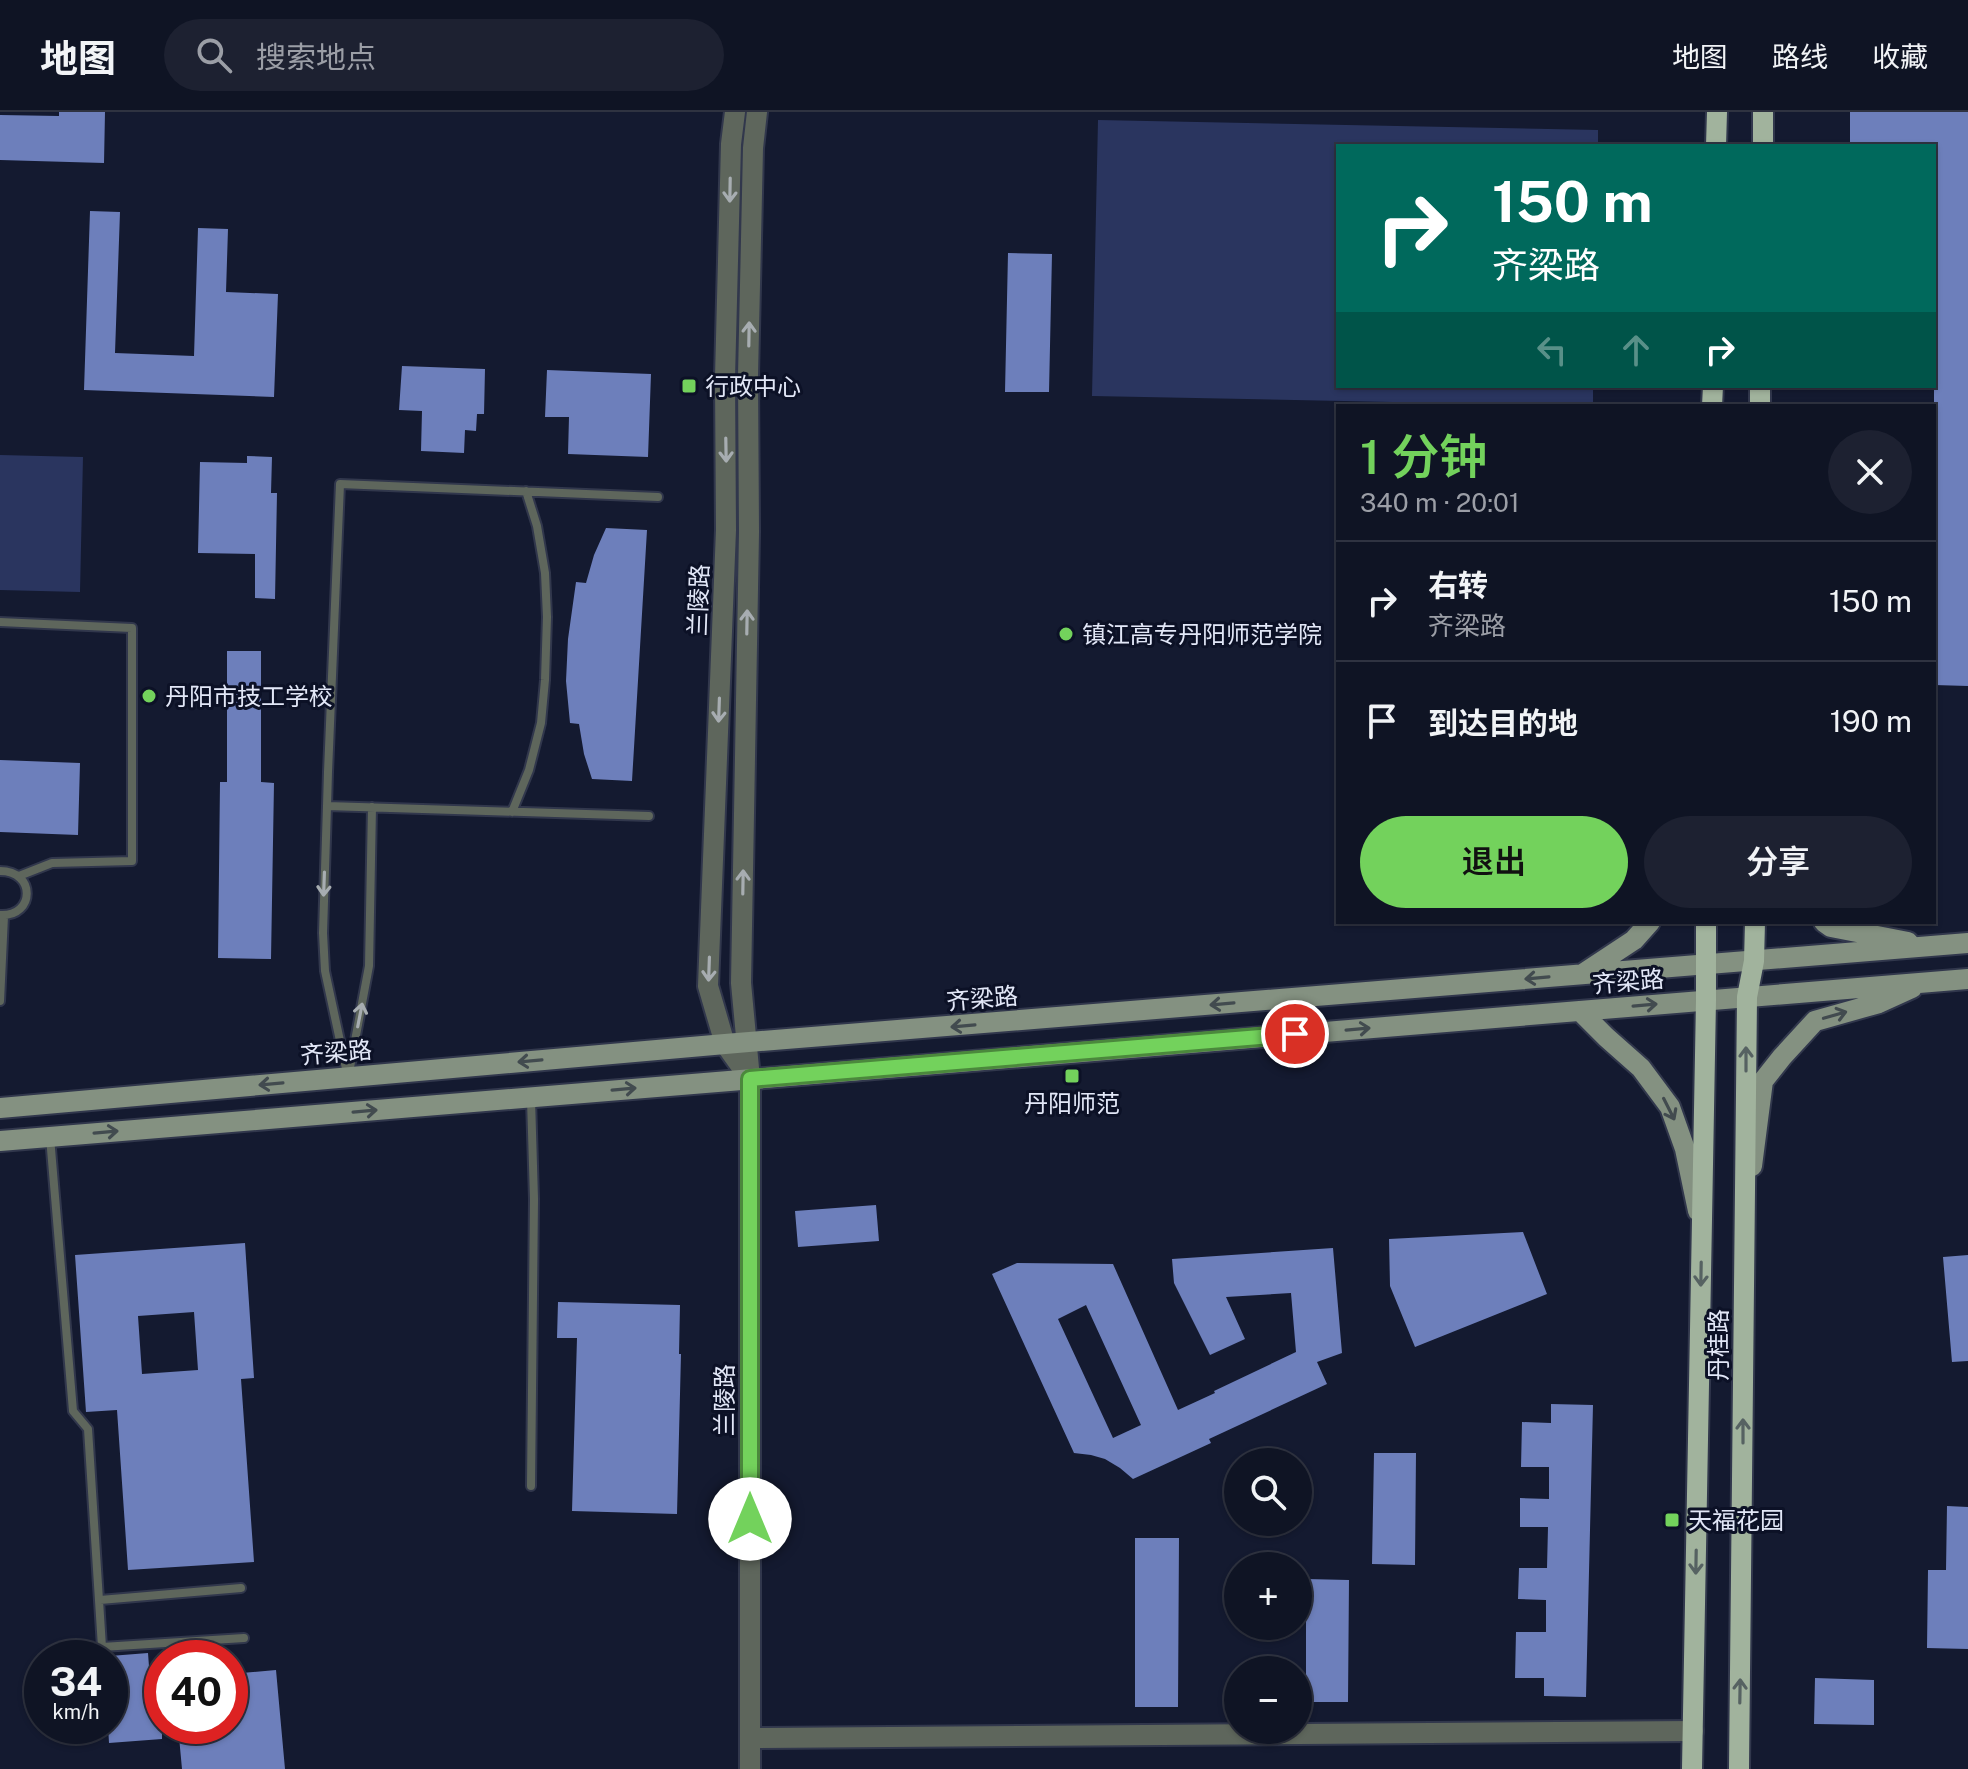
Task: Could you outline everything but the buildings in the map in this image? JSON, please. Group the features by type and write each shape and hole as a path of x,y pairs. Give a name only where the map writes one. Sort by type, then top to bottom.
{"main road":[{"path":"1716,144 1717,112"},
{"path":"1763,112 1763,144"},
{"path":"1583,974 1634,940 1648,924"},
{"name":"丹桂路","path":"1692,1769 1706,924"},
{"name":"丹桂路","path":"1739,1769 1747,997 1754,961 1755,924"},
{"path":"1827,924 1932,946"},
{"name":"齐梁路","path":"0,1108 725,1044 1968,943"},
{"name":"齐梁路","path":"0,1141 1968,979"},
{"path":"1745,1226 1763,1081 1815,1021 1879,1003 1926,982"},
{"path":"1580,1011 1641,1068 1670,1107 1685,1149 1702,1229"}],"street":[{"name":"兰陵路","path":"735,112 731,144 725,378 726,530 708,986 725,1044 750,1079"},
{"name":"兰陵路","path":"750,1769 750,1079 741,983 749,532 748,376 753,148 757,112"},
{"path":"750,1738 1693,1731"}],"lane":[{"path":"348,1078 325,971 323,933 340,484 658,497"},
{"path":"512,812 529,770 541,723 545,680 545,573 537,526 526,491"},
{"path":"0,622 132,628 132,861 52,863 19,876"},
{"path":"327,806 649,816"},
{"path":"348,1078 369,966 372,807"},
{"path":"0,871 10,871 19,876 26,885 27,896 23,906 15,913 2,916 0,1001"},
{"path":"531,1097 534,1199 531,1486"},
{"path":"50,1137 73,1411 88,1429 102,1647 244,1638"},
{"path":"100,1600 241,1588"}],"shaded area":[{"path":"1098,120 1598,130 1598,144 1336,144 1336,388 1593,388 1593,404 1092,396"},
{"path":"0,455 83,457 80,592 0,590"}],"place":[{"name":"行政中心","path":"689,386"},
{"name":"镇江高专丹阳师范学院","path":"1066,634"},
{"name":"丹阳市技工学校","path":"149,696"},
{"name":"丹阳师范","path":"1072,1076"},
{"name":"天福花园","path":"1672,1520"}],"route":[{"path":"750,1519 750,1079 1295,1034"}]}
